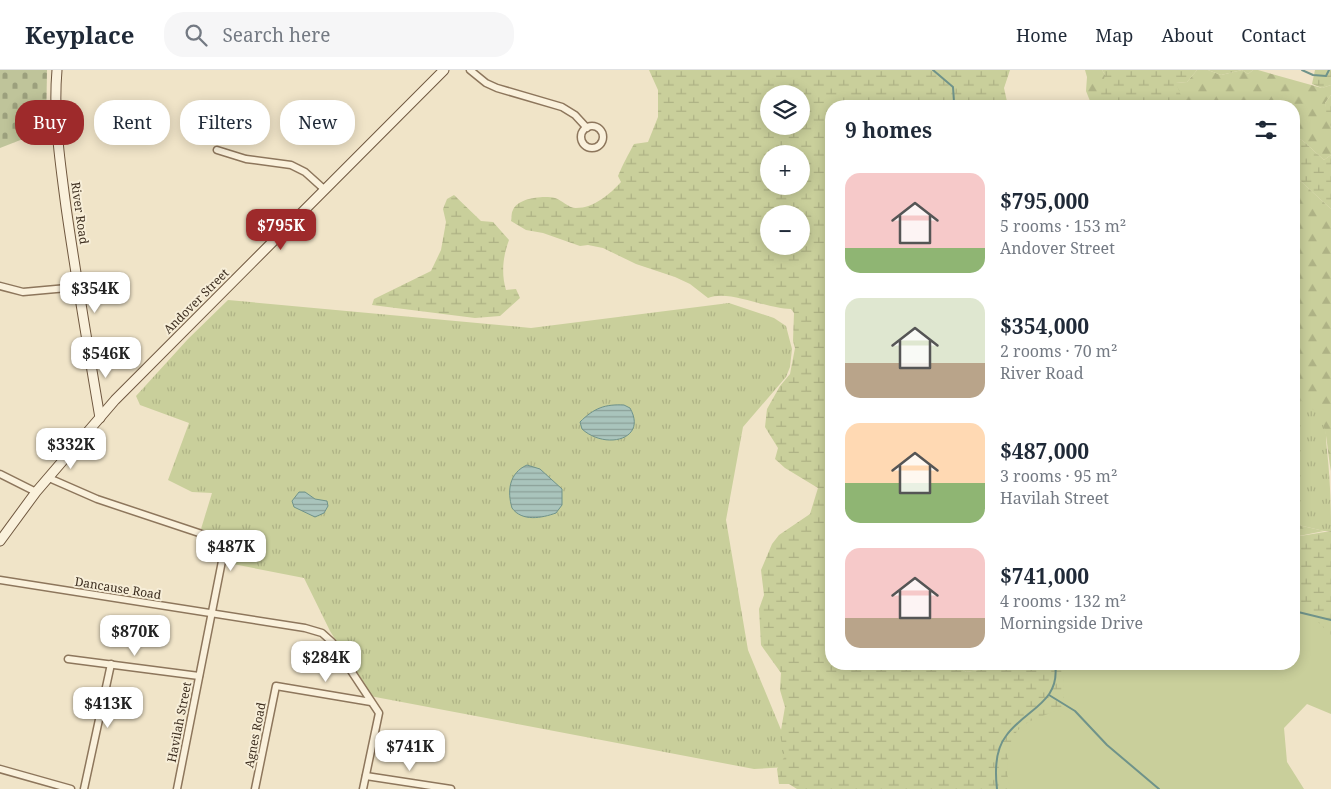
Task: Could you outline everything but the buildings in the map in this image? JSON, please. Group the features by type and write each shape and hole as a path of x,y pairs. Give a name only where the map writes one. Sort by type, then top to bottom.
{"main road":[{"name":"River Road","path":"57,70 54,102 58,145 78,287 100,418"},
{"name":"Andover Street","path":"0,541 36,492 115,400 444,70"}],"street":[{"path":"470,70 486,83 497,88 562,107 575,115 587,128"},
{"path":"217,150 246,159 291,165 305,172 325,190"},
{"path":"0,286 23,292 78,287"},
{"path":"0,474 36,492"},
{"name":"Havilah Street","path":"49,478 97,499 199,533 215,542 222,554 176,789"},
{"name":"Dancause Road","path":"0,580 305,628 322,633 332,642 371,702"},
{"path":"68,658 199,676"},
{"path":"84,789 111,664"},
{"name":"Agnes Road","path":"255,789 276,686 371,702"},
{"path":"363,789 379,713 371,702"},
{"path":"0,769 71,789"},
{"path":"366,776 451,789"}],"green space":[{"path":"0,70 47,70 46,100 15,100 15,142 0,148"},
{"path":"649,70 1010,70 1004,88 1007,100 825,100 825,670 963,670 966,672 978,670 1300,670 1300,536 1331,531 1331,689 1147,789 797,789 789,784 779,784 777,769 785,756 780,736 785,707 780,690 781,673 761,645 759,609 764,595 761,570 772,544 779,535 810,514 818,488 785,468 775,459 778,448 765,427 767,409 780,386 790,374 795,348 793,341 794,313 791,309 726,296 708,298 690,284 636,264 603,248 588,245 580,246 543,233 526,230 511,221 512,211 516,206 531,198 550,197 558,199 573,208 589,206 601,200 621,182 618,176 634,144 648,142 658,117 658,90"},
{"path":"1085,70 1102,70 1105,75 1104,100 1090,100 1086,91 1087,77"},
{"path":"1102,70 1197,70 1187,82 1176,83 1182,98 1181,100 1104,100 1100,95 1105,75"},
{"path":"1197,70 1208,70 1221,75 1242,70 1248,74 1253,70 1258,70 1322,88 1331,85 1331,95 1325,103 1331,128 1331,155 1324,160 1300,140 1300,100 1176,100 1175,83 1187,82"},
{"path":"1208,70 1242,70 1221,75"},
{"path":"1242,70 1253,70 1248,74"},
{"path":"1315,70 1331,70 1331,85 1322,88 1312,84"},
{"path":"1331,95 1331,128 1326,115 1325,103"},
{"path":"1300,140 1324,160 1331,155 1331,209 1300,181"},
{"path":"1300,181 1331,209 1331,471 1324,426 1320,418 1300,400"},
{"path":"454,195 481,221 493,222 509,240 503,265 504,284 506,290 516,289 520,298 500,316 475,318 372,305 374,299 431,271 441,250 446,222 443,209 447,199"},
{"path":"228,300 531,328 729,303 774,318 786,326 792,349 790,367 786,377 743,427 726,520 748,650 791,754 787,767 754,769 370,696 330,631 304,578 228,563 231,549 214,535 201,529 212,493 192,492 168,480 189,423 140,405 136,396 188,339"},
{"path":"1300,400 1314,407 1320,413 1326,431 1331,500 1331,531 1300,525"},
{"path":"1300,525 1324,531 1300,536"},
{"path":"1300,613 1313,617 1331,635 1331,714 1307,704 1284,728 1287,762 1304,789 1011,789 1008,783 1009,749 1017,731 1032,720 1064,708 1063,670 1300,670"}],"water":[{"path":"624,405 630,408 634,419 633,428 629,434 612,440 602,439 582,429 580,422 595,410 605,406"},
{"path":"527,465 540,469 562,489 562,505 556,513 533,518 521,515 512,508 511,483 516,473"},
{"path":"299,492 305,492 315,499 327,501 328,506 324,513 315,517 294,507 292,501"}],"waterway":[{"path":"933,70 953,87 954,100"},
{"path":"1302,70 1313,75 1326,76 1329,70"},
{"path":"1300,612 1331,620"},
{"path":"997,789 997,761 1002,742 1014,727 1047,697 1053,688 1055,670"},
{"path":"1049,695 1075,711 1107,745 1159,789"}]}
